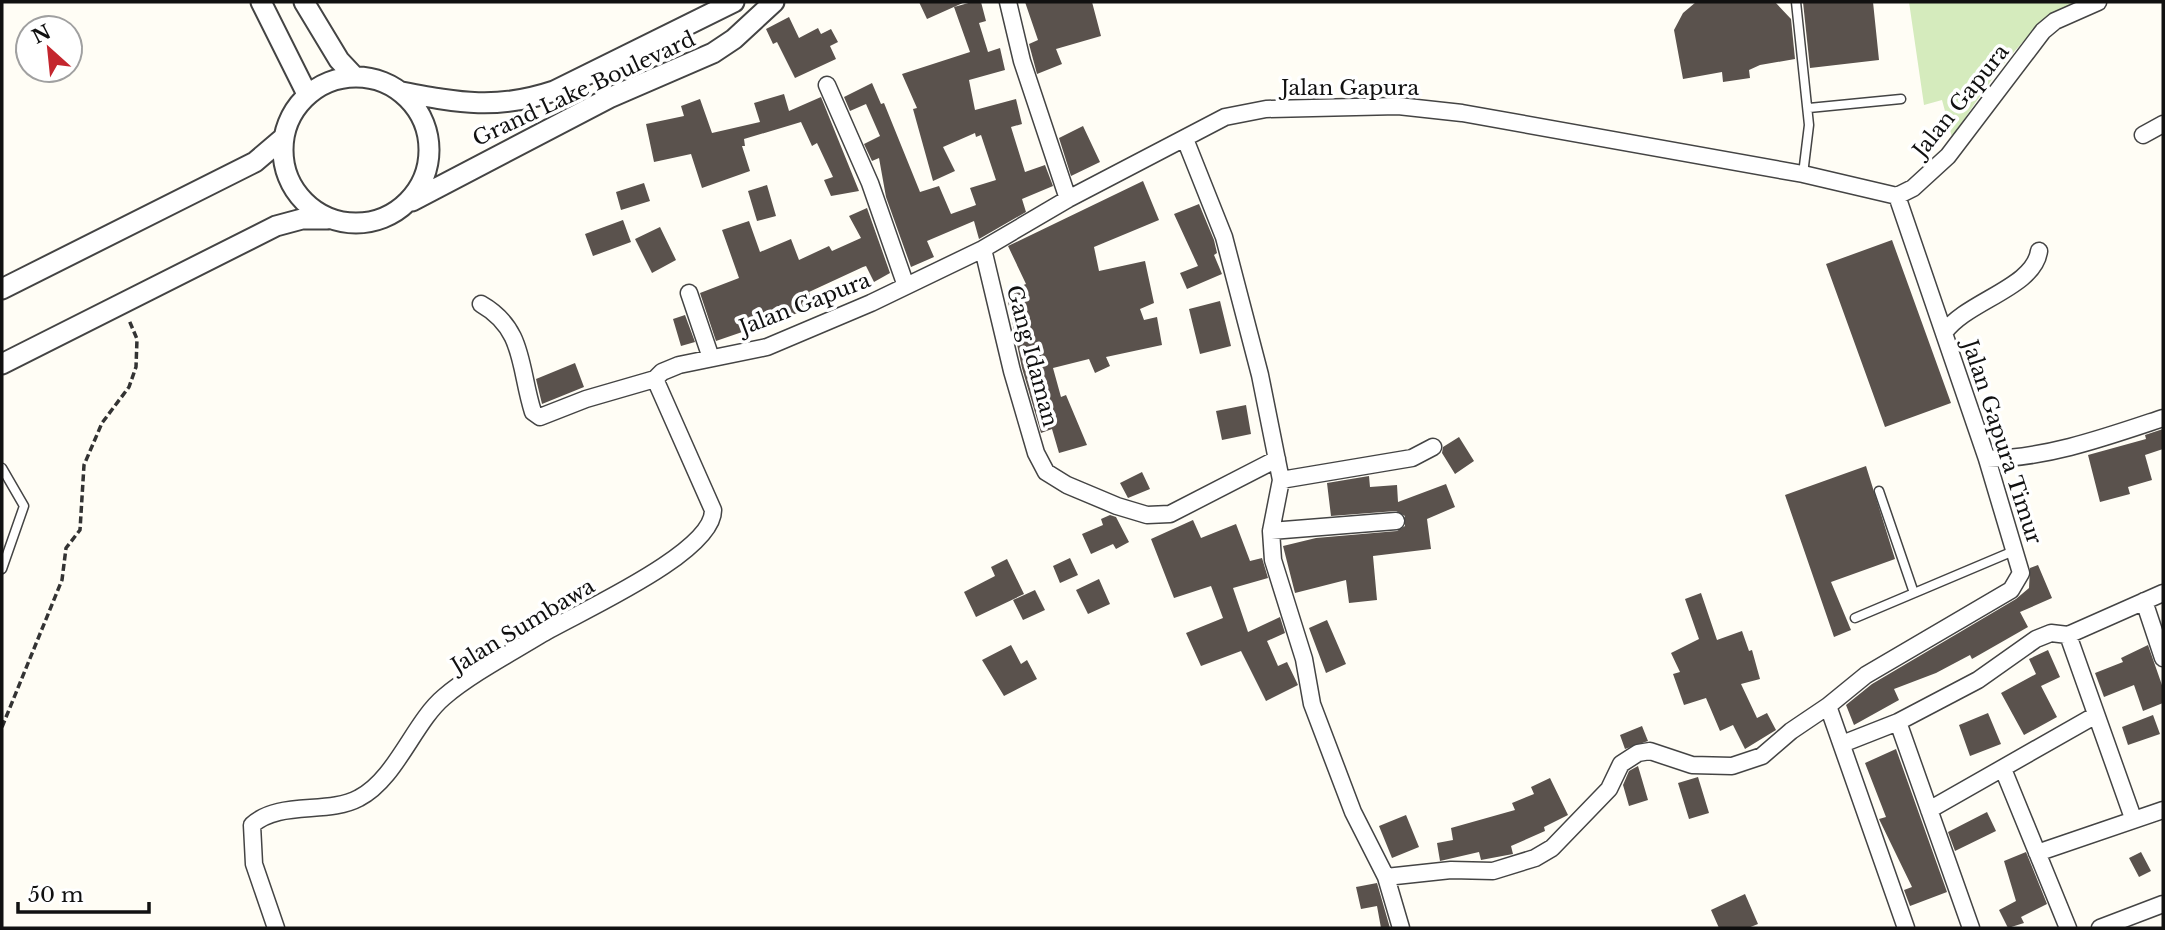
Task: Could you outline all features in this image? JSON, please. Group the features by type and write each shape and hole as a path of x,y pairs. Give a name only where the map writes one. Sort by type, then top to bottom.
{"street":[{"path":"261,2 307,94"},
{"path":"304,2 339,60 354,76"},
{"name":"Grand Lake Boulevard","path":"402,92 485,105 524,101 554,91 734,2"},
{"name":"Grand Lake Boulevard","path":"405,205 609,98 712,53 734,39 774,2"},
{"path":"1008,2 1022,61 1068,200"},
{"name":"Jalan Gapura","path":"481,304 499,315 512,332 533,412 540,417 586,399 656,379 662,372 679,365 766,346 906,286 983,249 1068,200 1225,117 1266,109 1398,106 1462,113 1802,174 1897,196 1913,188 1948,156 2043,31 2055,21 2098,2"},
{"path":"2,365 276,226 302,219 332,219 357,223 383,218 405,205 421,185 429,160 428,135 419,111 402,92 379,79 354,76 329,81 307,94 291,114 282,139 283,164 292,188 309,207 332,219"},
{"path":"827,85 870,183 906,286"},
{"path":"2143,135 2163,124"},
{"path":"2,289 255,162 282,139"},
{"path":"1185,139 1224,237 1242,299 1281,480 1271,531 1273,560 1304,659 1312,704 1353,812 1387,877 1401,928"},
{"name":"Jalan Gapura Timur","path":"1387,877 1451,870 1493,871 1535,858 1552,848 1609,789 1621,764 1639,752 1650,751 1692,765 1732,766 1762,756 1791,731 1866,676 2011,590 2021,573 2016,550 1897,196"},
{"name":"Gang Idaman","path":"983,249 1012,371 1036,453 1046,472 1068,485 1117,506 1147,515 1170,514 1277,459"},
{"path":"1944,333 1956,318 2032,271 2039,251"},
{"path":"689,293 711,358"},
{"name":"Jalan Sumbawa","path":"276,928 254,864 252,825 258,820 283,813 358,799 374,789 443,698 544,633 601,604 693,546 707,531 713,510 656,379"},
{"path":"1987,458 2036,455 2103,438 2163,418"},
{"path":"1281,480 1412,458 1433,447"},
{"path":"1271,531 1395,520"},
{"path":"1842,744 1898,722 1978,680 2036,639 2051,633 2067,635 2163,593"},
{"path":"2144,601 2163,658"},
{"path":"2067,635 2133,818"},
{"path":"1828,706 1906,928"},
{"path":"1929,810 2096,715"},
{"path":"1898,722 1971,928"},
{"path":"2003,769 2068,928"},
{"path":"2037,853 2133,818 2163,810"},
{"path":"2101,928 2163,904"}],"lane":[{"path":"1796,2 1808,108 1802,174"},
{"path":"1808,108 1901,99"},
{"path":"2,468 24,506 2,569"},
{"path":"1879,491 1914,593"},
{"path":"1855,618 2016,550"}],"path":[{"path":"2,727 62,580 66,548 79,530 85,465 102,423 129,387 136,367 137,339 122,303"}],"green space":[{"path":"1909,2 2077,2 2057,13 2022,43 1992,79 1952,137 1942,100 1924,105"}],"building":[{"path":"919,2 965,2 927,19"},
{"path":"981,2 986,21 979,23 988,52 1000,48 1005,70 969,80 975,110 1016,99 1022,124 1011,127 1025,172 1045,165 1053,186 1022,199 1026,212 979,239 974,221 927,241 934,257 911,267 886,197 879,158 872,161 864,144 880,136 866,104 850,111 844,97 872,83 881,104 884,103 920,192 939,186 951,214 976,205 970,188 996,180 981,135 976,137 975,133 943,147 955,171 933,181 913,109 917,108 902,74 970,52 954,7"},
{"path":"1025,2 1092,2 1101,36 1056,49 1062,64 1037,74 1029,44 1038,40"},
{"path":"1696,2 1775,2 1791,19 1795,59 1760,65 1749,70 1750,78 1723,82 1722,72 1683,79 1674,30 1683,13"},
{"path":"1803,2 1873,2 1879,60 1810,68"},
{"path":"789,17 799,38 818,28 821,34 831,29 838,42 830,46 836,59 795,78 777,42 773,44 766,29"},
{"path":"784,94 789,111 821,97 859,191 831,196 824,180 833,177 817,143 812,146 801,122 744,139 745,146 742,146 750,171 702,188 691,154 654,162 646,124 684,116 681,106 700,99 712,133 760,122 754,103"},
{"path":"1083,126 1100,162 1071,176 1059,138"},
{"path":"1143,181 1159,220 1094,247 1099,271 1145,261 1154,303 1140,309 1144,320 1157,317 1162,345 1106,357 1110,366 1095,373 1089,359 1053,368 1061,397 1066,395 1087,445 1059,453 1052,429 1041,433 1022,368 1006,292 1026,284 1008,246"},
{"path":"644,183 650,201 621,210 616,192"},
{"path":"767,185 776,216 757,221 748,191"},
{"path":"1199,204 1214,240 1217,253 1214,255 1222,274 1187,289 1180,273 1198,266 1174,214"},
{"path":"867,208 890,273 874,282 866,266 863,267 809,292 815,307 716,341 700,293 739,278 722,230 749,221 760,252 791,239 799,260 829,246 832,251 861,238 849,216"},
{"path":"623,220 631,242 593,256 585,234"},
{"path":"660,227 676,260 652,273 635,239"},
{"path":"1892,240 1951,403 1885,427 1826,264"},
{"path":"1220,301 1231,346 1200,354 1189,309"},
{"path":"685,315 695,342 681,346 673,319"},
{"path":"575,363 584,387 542,404 536,379"},
{"path":"1246,405 1251,434 1222,440 1216,411"},
{"path":"2163,429 2163,449 2145,455 2152,480 2128,487 2130,494 2100,502 2088,455 2146,439 2145,435"},
{"path":"1459,437 1474,461 1455,474 1442,453 1443,447"},
{"path":"1866,466 1895,559 1831,582 1851,630 1834,637 1785,495"},
{"path":"1142,472 1150,489 1128,498 1120,483"},
{"path":"1369,476 1370,487 1397,485 1398,502 1446,484 1455,507 1427,519 1431,549 1373,556 1377,600 1349,603 1346,580 1295,593 1283,546 1316,538 1397,531 1405,526 1405,516 1396,511 1331,516 1327,483"},
{"path":"1110,515 1116,517 1129,542 1116,549 1113,544 1091,554 1082,534 1103,525 1101,519"},
{"path":"1193,520 1201,538 1236,524 1250,561 1262,558 1268,578 1233,588 1248,632 1280,617 1285,633 1267,641 1278,666 1287,662 1298,685 1266,701 1241,651 1201,666 1186,633 1223,618 1211,586 1174,598 1151,539"},
{"path":"1070,558 1078,575 1060,583 1053,566"},
{"path":"1007,559 1024,594 976,617 964,592 995,576 991,567"},
{"path":"2038,565 2052,598 2020,612 2028,627 1972,659 1970,655 1936,673 1894,689 1899,700 1854,725 1846,705 1872,684 2016,599 2029,588 2030,568"},
{"path":"1099,579 1110,604 1088,614 1076,590"},
{"path":"1035,590 1045,610 1023,620 1013,600"},
{"path":"1701,593 1717,640 1742,631 1749,651 1752,650 1760,679 1741,684 1757,718 1767,713 1776,730 1745,749 1733,725 1720,731 1706,698 1684,705 1673,674 1680,672 1671,653 1699,639 1685,599"},
{"path":"1327,620 1346,664 1326,673 1309,628"},
{"path":"1011,645 1021,664 1027,660 1037,679 1004,696 982,660"},
{"path":"2148,645 2163,688 2163,703 2143,711 2134,685 2104,697 2095,673 2123,662 2121,658"},
{"path":"2048,650 2060,677 2041,686 2057,717 2024,735 2001,693 2036,674 2029,659"},
{"path":"1988,713 2001,744 1970,756 1959,725"},
{"path":"2153,715 2160,734 2128,745 2122,727"},
{"path":"1642,726 1648,741 1625,749 1620,735"},
{"path":"1896,749 1947,892 1910,906 1904,890 1912,887 1879,819 1886,817 1865,763"},
{"path":"1638,766 1648,800 1629,806 1623,785 1629,771"},
{"path":"1698,777 1709,813 1689,819 1678,783"},
{"path":"1550,778 1568,815 1544,827 1545,831 1511,846 1513,854 1481,860 1479,852 1440,861 1437,843 1453,840 1451,828 1515,810 1512,803 1534,794 1531,787"},
{"path":"1987,812 1996,831 1955,851 1948,832"},
{"path":"1406,815 1419,847 1392,858 1379,826"},
{"path":"2026,852 2047,904 2021,917 2024,923 2008,928 1999,910 2016,901 2004,861"},
{"path":"2141,852 2151,871 2139,877 2129,858"},
{"path":"1377,883 1390,928 1381,928 1377,906 1361,909 1356,887"},
{"path":"1745,894 1758,924 1748,928 1719,928 1711,910"}]}
